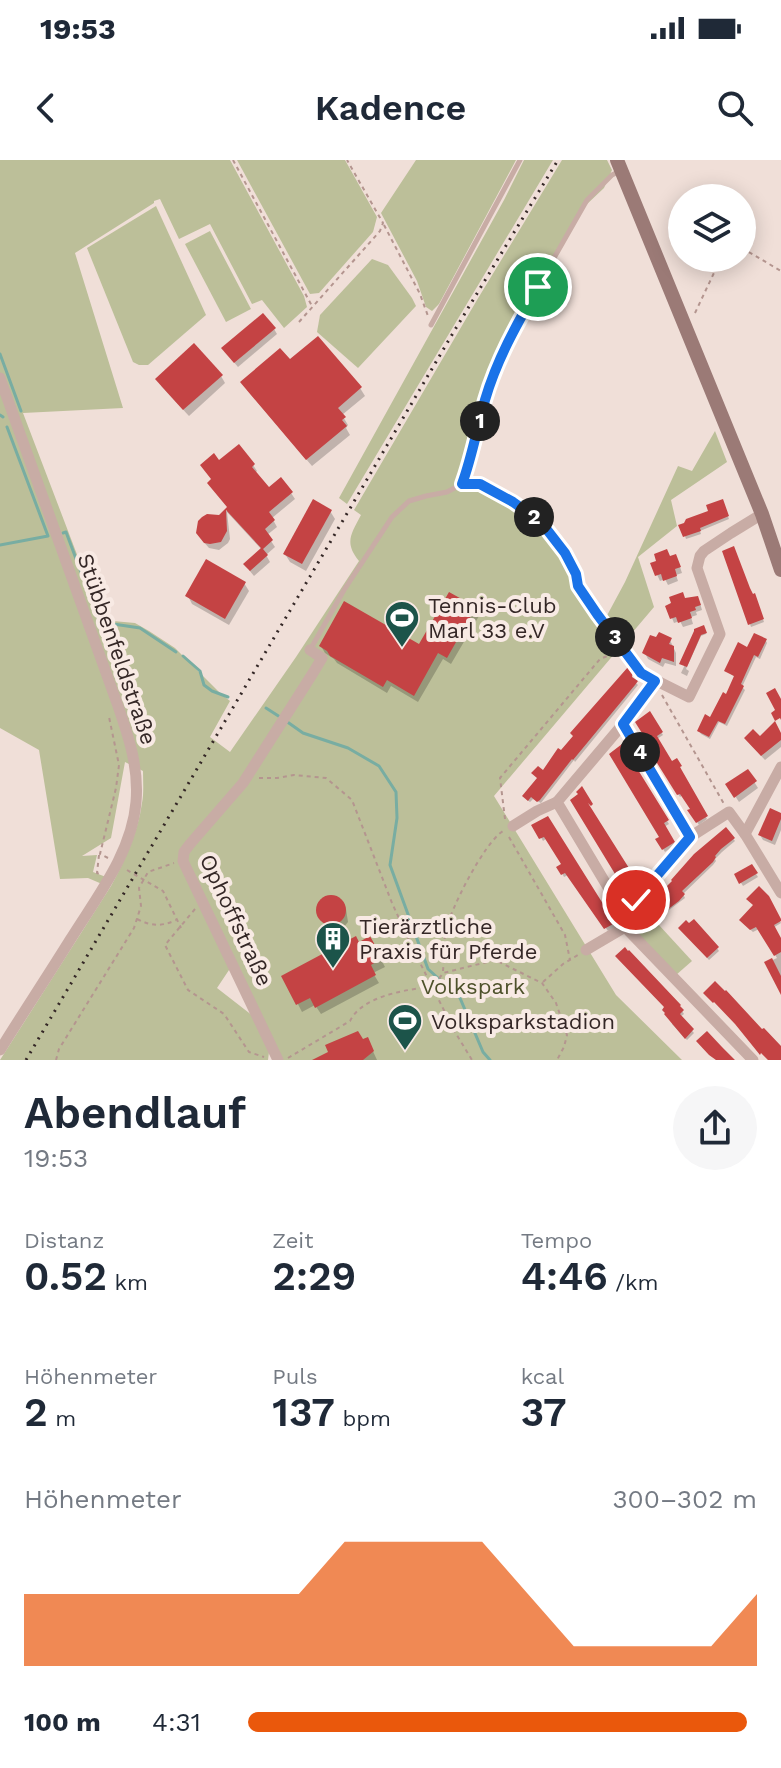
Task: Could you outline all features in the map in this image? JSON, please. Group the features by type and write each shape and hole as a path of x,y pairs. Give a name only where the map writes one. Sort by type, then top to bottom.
{"main road":[{"path":"619,165 762,514 781,570"}],"street":[{"name":"Stübbenfeldstraße","path":"0,378 118,706 137,774 131,832 110,878 0,1050"},
{"path":"641,673 689,697 720,634 697,568 700,556 762,514"},
{"name":"Ophoffstraße","path":"281,1060 183,861 184,852 190,844 246,778 322,658 310,650"},
{"path":"510,828 557,802 655,681"},
{"path":"623,724 690,837"},
{"path":"745,834 781,767"},
{"path":"557,802 621,909 625,927 753,1060"},
{"path":"621,909 636,900 690,837 729,812 781,893"},
{"path":"586,950 625,927"}],"lane":[{"path":"431,325 520,160"},
{"path":"310,650 344,590 392,517 409,501 447,492 462,484 505,344 587,200 619,165"}],"path":[{"path":"233,160 313,307"},
{"path":"347,160 420,294 431,325"},
{"path":"299,322 380,231 383,223"},
{"path":"756,256 781,271"},
{"path":"683,320 697,312 715,272"},
{"path":"462,484 480,484 541,522 565,553 580,590 641,673"},
{"path":"570,960 565,935 513,845 500,778 600,659 622,647"},
{"path":"655,681 729,812"},
{"path":"96,869 119,765 108,711 118,706"},
{"path":"246,778 294,775 326,778 352,800 392,903 455,1032 472,1060"},
{"path":"281,1060 350,1021 355,1011 376,999 408,989 433,986 442,974 446,933 453,911 496,835 510,828"},
{"path":"100,854 111,860"},
{"path":"56,1060 59,1049 134,928 141,906 139,888 148,872 183,861"},
{"path":"132,873 163,891 181,928"},
{"path":"195,909 165,945 188,990 224,1014 249,1052 272,1060"},
{"path":"137,919 159,926 177,920"},
{"path":"542,983 586,950"},
{"path":"442,974 495,960 542,983 556,1003 567,1035 557,1060"}],"green space":[{"name":"Volkspark","path":"0,160 230,160 304,296 307,307 284,328 262,300 252,304 210,224 179,239 160,199 154,201 75,253 123,408 23,413 102,620 135,623 149,631 175,648 230,701 210,737 230,752 359,561 350,544 361,515 354,510 562,160 607,160 612,170 604,188 586,205 508,343 482,396 461,475 515,497 546,522 570,550 573,584 604,621 678,466 692,471 715,431 727,462 671,500 677,526 638,557 654,607 494,796 616,995 682,1060 283,1060 231,967 217,988 253,1016 269,1052 268,1060 0,1060 116,876 137,825 143,799 143,771 125,762 111,838 82,856 97,855 93,872 106,877 102,884 88,878 60,879 39,750 0,728"},
{"path":"237,160 345,160 377,217 373,232 319,293 310,294"},
{"path":"416,160 516,160 439,304 432,311 426,307 417,281 381,213"},
{"path":"524,160 553,160 347,504 339,498"},
{"path":"156,206 206,315 148,365 139,365 133,362 87,248"},
{"path":"210,231 251,309 226,322 185,244"},
{"path":"372,259 388,265 416,306 358,368 317,332 320,315"},
{"path":"647,912 692,961 676,975 631,929"}],"building":[{"path":"263,313 276,328 234,363 221,348"},
{"path":"318,336 362,387 338,408 346,417 342,420 347,426 306,460 240,382 280,348 290,359"},
{"path":"194,343 223,375 183,410 155,379"},
{"path":"239,444 255,464 252,467 269,487 281,477 293,492 269,512 275,520 265,529 273,540 263,549 268,555 250,571 243,564 261,548 226,510 227,531 221,542 204,543 196,533 202,517 219,515 227,507 207,483 211,479 200,465 214,453 219,460"},
{"path":"313,499 332,510 302,564 283,554"},
{"path":"723,499 729,516 683,537 678,525 708,511 706,505"},
{"path":"734,546 764,619 748,625 722,551"},
{"path":"667,549 670,556 676,554 681,567 675,569 677,576 663,581 661,574 655,576 650,563 656,561 654,554"},
{"path":"206,559 246,582 225,619 185,596"},
{"path":"449,592 476,607 447,658 438,653 414,696 387,680 383,687 330,656 319,646 344,601 419,644"},
{"path":"683,592 685,598 698,596 701,605 690,612 692,618 678,623 676,617 670,619 665,606 671,603 669,597"},
{"path":"704,625 707,633 701,635 687,667 679,664 694,629"},
{"path":"659,632 672,638 669,644 674,646 674,662 662,658 660,663 642,653 650,635 656,637"},
{"path":"754,633 767,639 758,657 754,655 741,684 744,686 725,724 718,721 709,737 697,731 705,714 710,717 723,692 726,694 734,676 724,671 738,642 747,647"},
{"path":"628,667 633,671 632,677 638,681 540,800 537,802 531,797 528,801 522,796 537,778 531,773 538,766 543,770 558,748 561,750 573,736 570,733"},
{"path":"775,688 781,699 781,720 775,721 771,713 775,710 766,693"},
{"path":"650,711 663,732 657,736 672,761 677,758 708,816 696,823 687,810 690,809 680,794 677,795 647,747 650,746 635,722"},
{"path":"775,721 781,740 761,756 744,738 753,729 760,736"},
{"path":"622,744 669,820 664,823 675,842 662,850 655,839 659,837 609,754"},
{"path":"748,769 757,781 734,798 725,784"},
{"path":"582,786 593,804 588,803 639,884 626,892 570,800"},
{"path":"770,808 781,813 772,841 758,835"},
{"path":"548,816 615,923 604,929 565,873 561,875 556,867 561,864 544,837 539,839 531,825"},
{"path":"726,827 735,838 682,891 685,894 679,901 659,914 649,905 652,901 694,854"},
{"path":"752,864 758,873 739,884 734,874"},
{"path":"759,886 769,896 781,919 774,925 781,938 781,952 774,956 756,927 750,930 739,920 753,905 746,899"},
{"path":"331,895 342,899 346,910 342,921 331,925 320,921 316,910 320,899"},
{"path":"694,919 719,947 707,958 678,928 686,920 689,923"},
{"name":"Tierärztliche Praxis für Pferde","path":"356,936 359,942 370,936 382,958 371,965 376,975 315,1008 310,998 296,1005 281,976"},
{"path":"625,947 681,1005 684,1010 680,1014 694,1029 685,1039 664,1014 664,1007 615,956"},
{"path":"772,958 781,976 781,995 764,962"},
{"path":"715,981 781,1046 781,1060 768,1060 760,1055 735,1024 703,993"},
{"path":"358,1031 363,1039 368,1037 374,1051 363,1060 312,1060 328,1052 325,1045"},
{"path":"707,1031 735,1060 716,1060 709,1055 696,1041"}],"waterway":[{"path":"0,354 21,411"},
{"path":"0,545 48,536 7,427"},
{"path":"63,533 66,532 81,572"},
{"path":"85,583 100,622 140,628 176,652"},
{"path":"183,656 200,671 204,685 228,697"},
{"path":"266,708 280,717"},
{"path":"286,721 303,733 348,748 379,766 396,792 397,818 390,865 428,969 460,998 483,1052 490,1060"}],"railway":[{"path":"26,1060 558,160"}],"place":[{"name":"Tennis-Club Marl 33 e.V","path":"402,649"},
{"name":"Tierärztliche Praxis für Pferde","path":"333,970"},
{"name":"Volksparkstadion","path":"405,1052"}],"route":[{"path":"538,287 505,344 462,484 480,484 541,522 565,553 576,574 578,586 597,614 641,673 655,681 623,724 690,837 636,900"}]}
